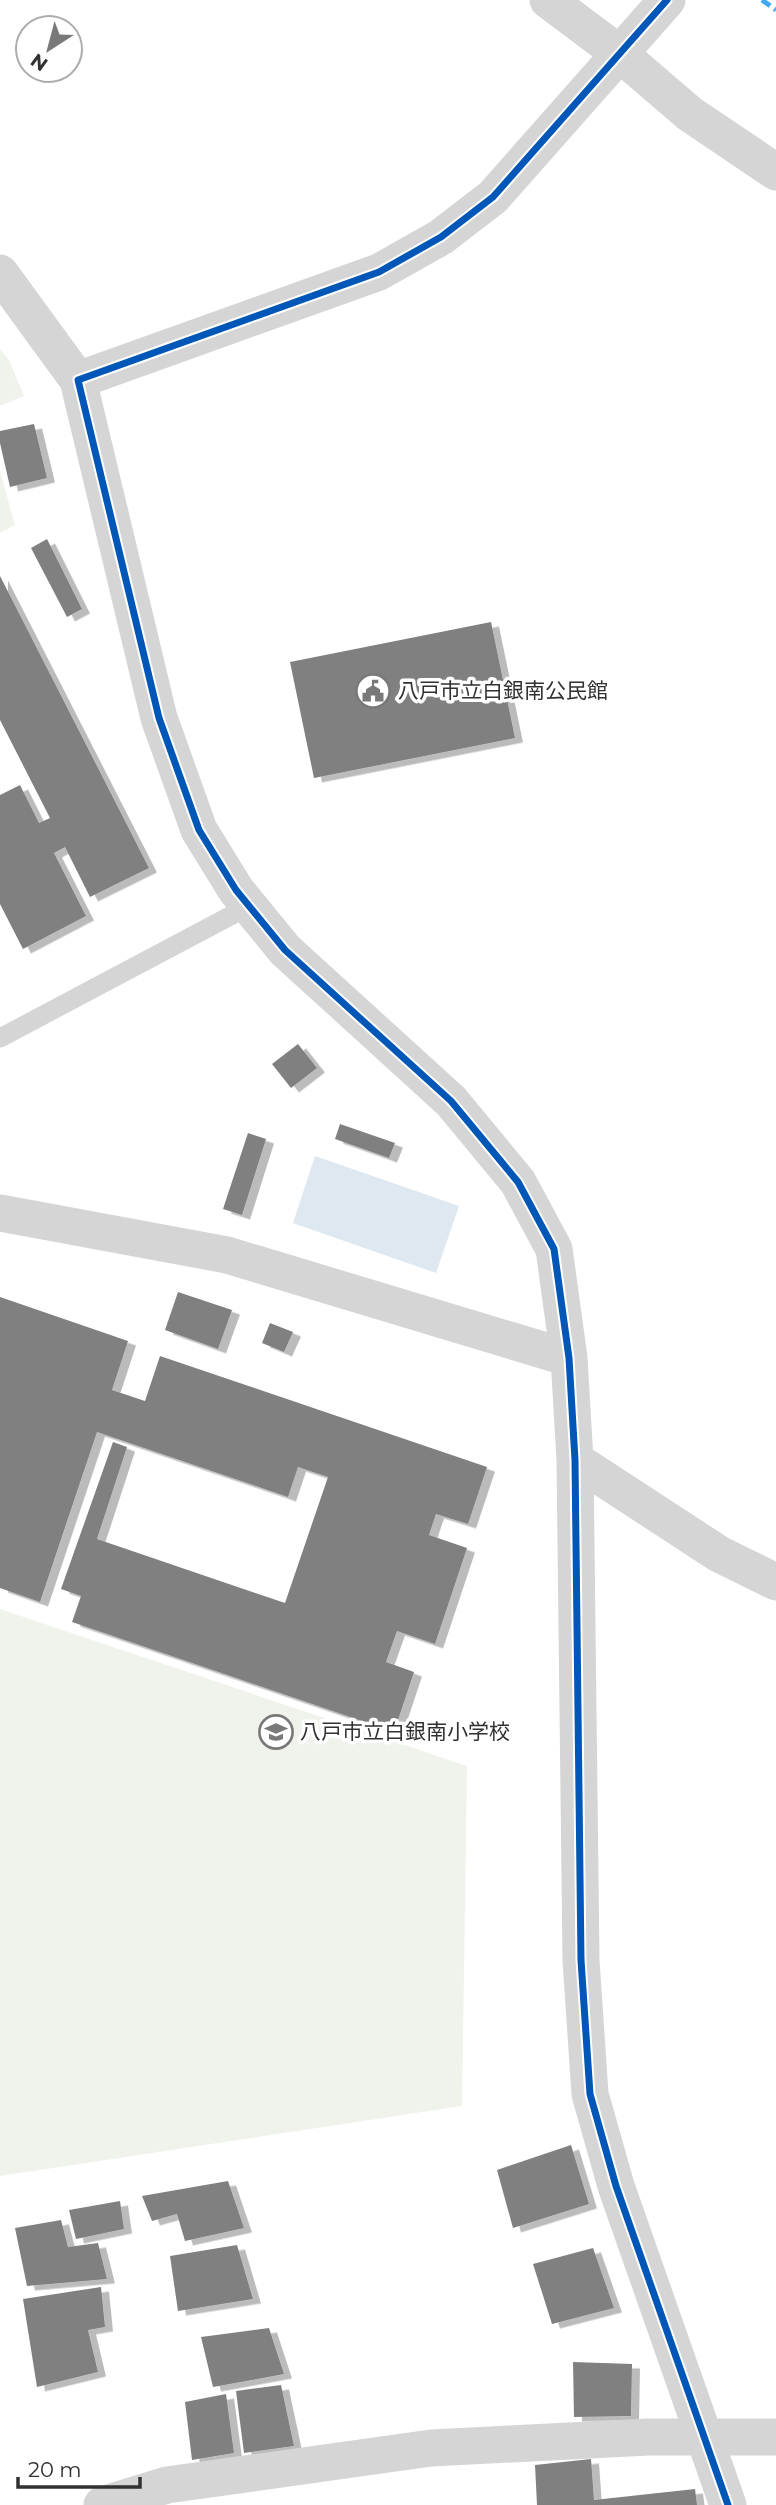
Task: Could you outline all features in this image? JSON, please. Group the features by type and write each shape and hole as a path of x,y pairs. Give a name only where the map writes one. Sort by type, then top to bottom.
{"street":[{"path":"548,0 621,54 690,114 776,172"},
{"path":"78,380 379,272 441,237 493,197 667,0"},
{"path":"0,273 78,380 159,718 200,830 236,890 285,950 451,1101 518,1182 554,1249 569,1358 575,1460 581,1960 590,2094 616,2186 728,2505"},
{"path":"0,1213 227,1255 569,1358"},
{"path":"575,1460 719,1554 776,1582"},
{"path":"102,2505 167,2485 431,2448 649,2437 776,2437"}],"lane":[{"path":"0,1038 249,906"}],"shaded area":[{"path":"0,349 9,360 24,396 0,406"},
{"path":"0,471 15,525 0,533"},
{"path":"315,1156 459,1206 436,1273 293,1223"},
{"path":"0,1609 467,1766 462,2106 0,2176"}],"building":[{"path":"34,424 47,478 10,487 0,443 0,431"},
{"path":"47,539 82,609 67,617 31,548"},
{"path":"0,576 149,868 90,897 65,847 54,853 86,916 23,949 0,904 0,795 20,785 39,823 50,818 0,720"},
{"path":"491,622 515,738 314,778 290,662"},
{"path":"298,1044 317,1068 291,1088 272,1064"},
{"path":"340,1124 395,1143 389,1158 335,1139"},
{"path":"248,1133 266,1139 242,1215 223,1209"},
{"path":"178,1292 232,1310 218,1349 165,1330"},
{"path":"0,1297 128,1341 112,1390 145,1401 160,1356 487,1467 468,1524 436,1514 429,1535 467,1548 435,1644 397,1631 386,1662 414,1672 394,1732 72,1622 81,1596 61,1589 113,1442 127,1447 97,1539 285,1603 328,1477 298,1467 288,1497 97,1432 40,1602 0,1588"},
{"path":"270,1323 293,1332 284,1352 262,1343"},
{"path":"571,2145 589,2204 513,2228 497,2170"},
{"path":"228,2181 244,2228 185,2241 177,2214 152,2221 142,2196"},
{"path":"120,2201 124,2229 76,2239 69,2210"},
{"path":"61,2220 68,2247 98,2243 107,2279 27,2286 15,2228"},
{"path":"237,2245 253,2299 178,2311 170,2256"},
{"path":"593,2248 614,2308 552,2324 533,2264"},
{"path":"101,2287 105,2327 88,2330 98,2372 37,2387 23,2299"},
{"path":"269,2328 284,2374 213,2387 201,2337"},
{"path":"573,2362 632,2364 631,2416 574,2417"},
{"path":"281,2385 294,2446 244,2453 236,2391"},
{"path":"226,2394 234,2453 192,2460 185,2402"},
{"path":"591,2459 594,2500 695,2489 697,2505 537,2505 535,2465"}],"marked path":[{"path":"762,0 776,10"}],"cycle path":[{"path":"667,0 493,197 441,237 379,272 78,380 159,718 199,830 236,890 285,950 451,1101 518,1182 554,1249 569,1358 575,1460 581,1960 590,2094 616,2186 728,2505"}],"place":[{"name":"八戸市立白銀南公民館","path":"373,691"},
{"name":"八戸市立白銀南小学校","path":"276,1732"}]}
